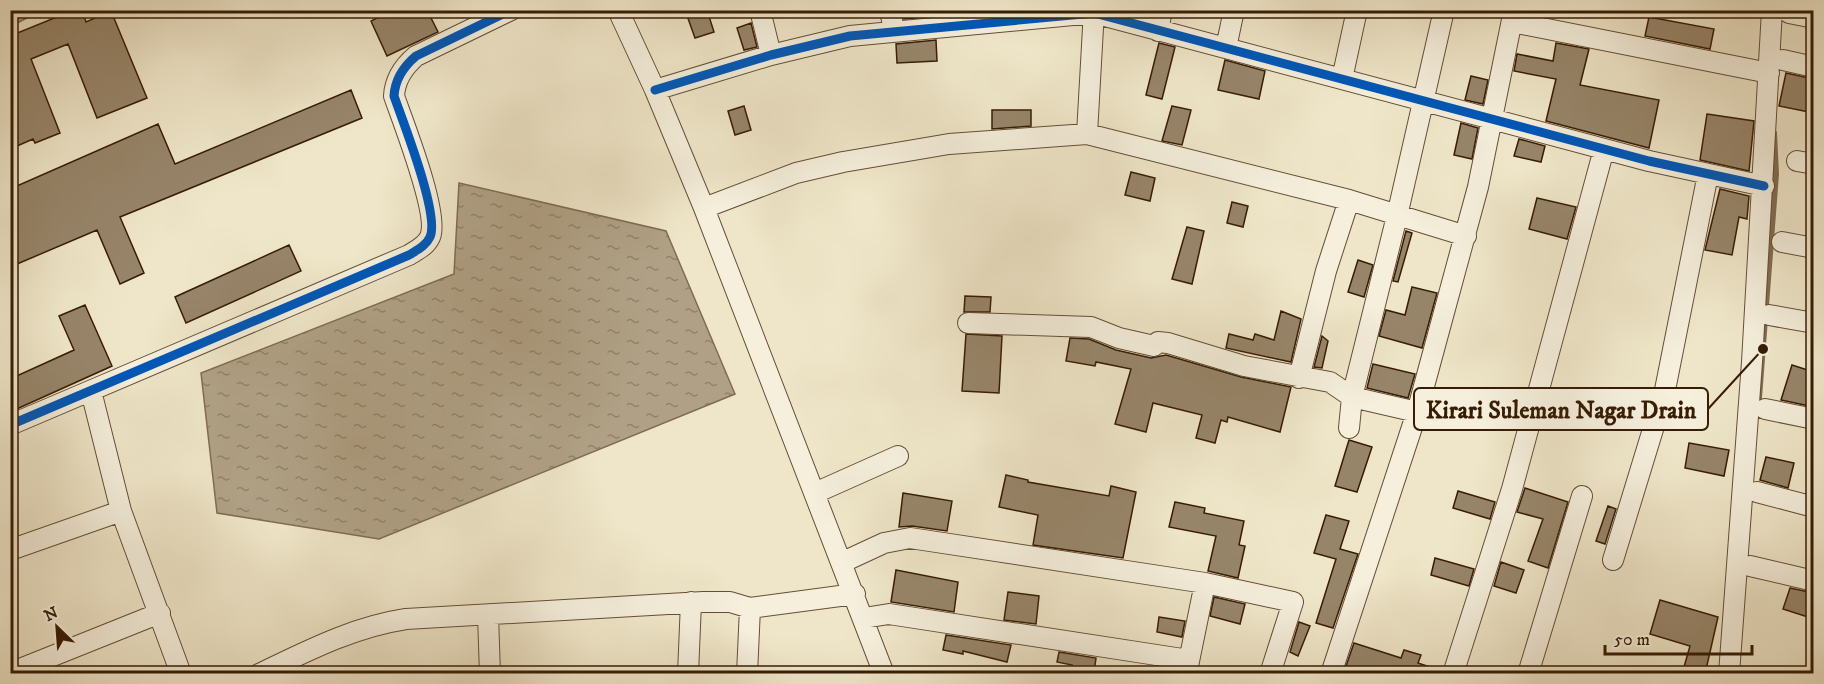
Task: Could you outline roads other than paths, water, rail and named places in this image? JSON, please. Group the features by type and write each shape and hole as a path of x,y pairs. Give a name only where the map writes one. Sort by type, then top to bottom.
{"street":[{"path":"10,425 409,255 423,246 430,237 432,212 394,96 395,84 407,63 416,56 511,10"},
{"path":"618,10 655,90 704,208 843,562 884,674"},
{"path":"760,10 771,55"},
{"path":"890,10 894,32"},
{"path":"1158,31 1162,10"},
{"path":"1226,48 1234,10"},
{"path":"1342,79 1357,10"},
{"path":"1349,428 1353,397 1444,10"},
{"path":"1730,674 1764,186 1781,11 1814,18"},
{"path":"655,90 771,55 850,36 1027,15 1094,12 1604,149 1764,186"},
{"path":"1087,134 1094,12"},
{"path":"1331,674 1417,412 1466,236 1513,16 1776,66 1814,67"},
{"path":"704,208 787,176 843,162 949,144 1087,134 1349,200 1466,236"},
{"path":"1453,674 1512,489 1604,149"},
{"path":"1613,560 1665,390 1708,174"},
{"path":"1299,378 1326,271 1349,200"},
{"path":"1782,242 1814,249"},
{"path":"1769,315 1814,323"},
{"path":"968,323 1091,327 1119,338 1154,346 1158,342 1168,343 1244,366 1330,382 1353,397 1417,412"},
{"path":"91,391 122,511 181,674"},
{"path":"1765,409 1814,419"},
{"path":"815,493 898,456"},
{"path":"1756,492 1814,507"},
{"path":"1528,674 1582,496"},
{"path":"10,549 122,511"},
{"path":"843,562 884,543 910,538 1205,583 1293,602 1270,674"},
{"path":"1750,566 1814,581"},
{"path":"864,618 889,614 1187,667 1205,583"},
{"path":"259,674 345,634 379,623 691,602 729,602 750,608 855,594"},
{"path":"688,674 691,602"},
{"path":"747,674 750,608"},
{"path":"10,673 160,613"},
{"path":"488,615 490,674"},
{"path":"1718,674 1731,642"}],"water":[{"path":"11,10 41,10 41,11 11,26"},
{"path":"459,183 666,231 735,394 379,539 217,513 201,373 454,274"}],"waterway":[{"path":"1759,398 1776,174 1774,133"}],"place":[{"name":"Kirari Suleman Nagar Drain","path":"1763,349"}]}
